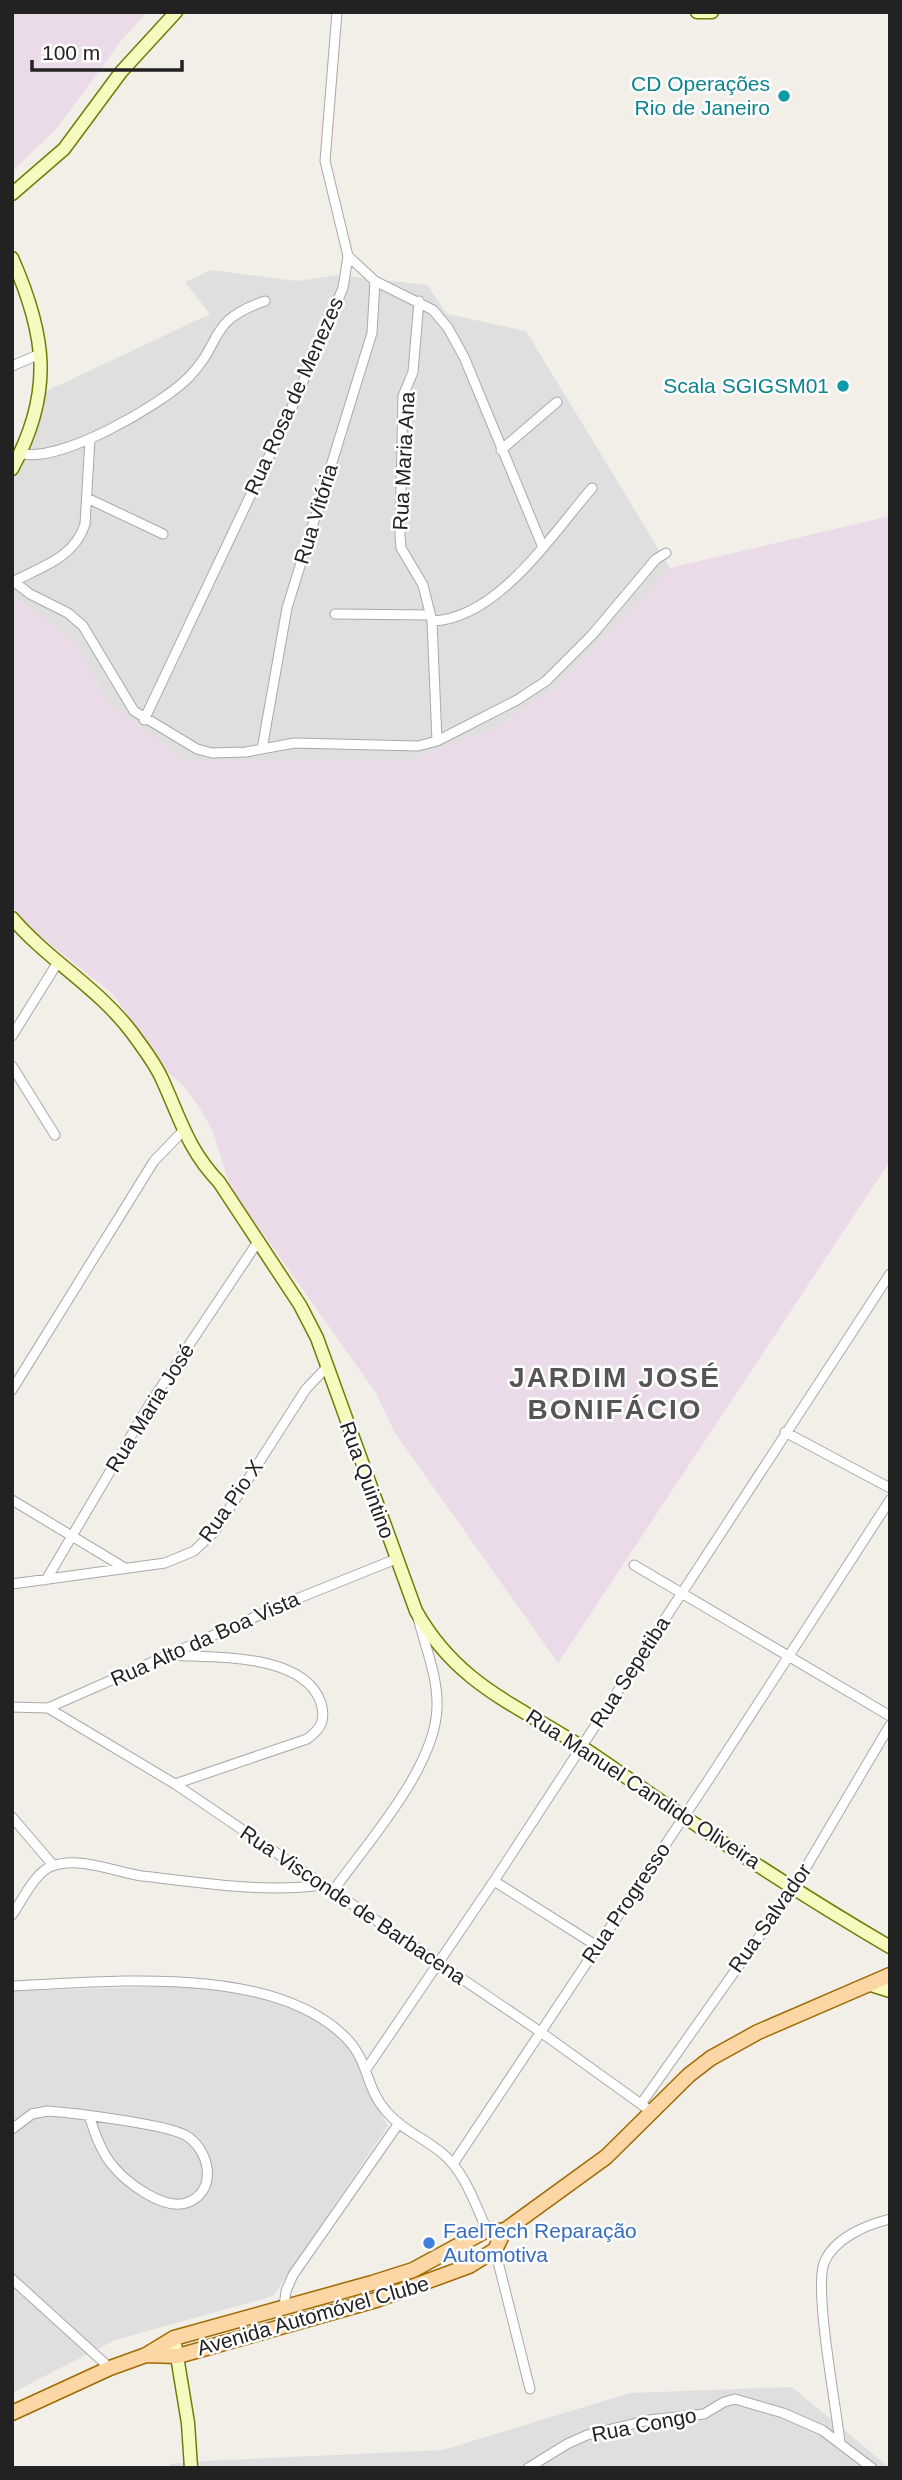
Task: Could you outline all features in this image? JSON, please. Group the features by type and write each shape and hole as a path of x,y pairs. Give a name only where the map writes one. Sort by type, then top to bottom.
{"main road":[{"path":"12,194 64,149 121,72 176,12"},
{"path":"697,12 712,12"},
{"path":"12,258 29,296 39,331 40,354 35,413 12,468"},
{"name":"Rua Quintino","path":"12,918 58,962 96,991 113,1010 163,1079 183,1131 204,1166 219,1182 300,1305 327,1367 416,1611"},
{"name":"Rua Manuel Candido Oliveira","path":"416,1611 430,1637 467,1675 890,1947"},
{"path":"495,2250 504,2231 575,2182 646,2108 734,2043 890,1975"},
{"path":"868,1984 890,1991"},
{"path":"487,2230 504,2231"},
{"name":"Avenida Automóvel Clube","path":"12,2413 110,2368 146,2355 174,2338 413,2270 487,2230"},
{"name":"Avenida Automóvel Clube","path":"146,2355 178,2356 376,2300 449,2276 495,2250"},
{"path":"372,2283 376,2300"},
{"path":"276,2328 283,2318 284,2307"},
{"path":"174,2338 191,2468"}],"street":[{"name":"Rua Rosa de Menezes","path":"144,720 296,400 343,288 348,256 325,161 337,12"},
{"path":"348,256 375,281 433,310 448,328 464,357 542,545"},
{"name":"Rua Vitória","path":"262,749 287,608 372,333 375,281"},
{"path":"20,453 30,456 49,455 90,439 173,392 197,368 217,333 231,316 265,301"},
{"name":"Rua Maria Ana","path":"419,301 413,372 403,396 400,535 401,548 423,585 431,618 437,741"},
{"path":"12,366 40,354"},
{"path":"501,450 557,402"},
{"path":"13,580 51,563 75,546 85,524 90,439"},
{"path":"335,614 449,621 479,607 519,572 592,488"},
{"path":"87,498 163,534"},
{"path":"13,580 83,626 126,702 144,720 197,749 228,753 295,743 418,746 437,741 517,700 546,681 593,635 656,559 666,553"},
{"path":"12,1036 58,962"},
{"path":"12,1066 55,1135"},
{"path":"14,1385 154,1161 183,1131"},
{"name":"Rua Maria José","path":"46,1580 151,1402 259,1240"},
{"name":"Rua Sepetiba","path":"367,2068 494,1881 890,1274"},
{"name":"Rua Pio X","path":"12,1584 181,1559 205,1542 306,1389 327,1367"},
{"path":"785,1432 890,1488"},
{"path":"12,1500 125,1568"},
{"name":"Rua Progresso","path":"453,2164 542,2033 890,1500"},
{"name":"Rua Alto da Boa Vista","path":"12,1707 48,1708 166,1655 396,1559"},
{"path":"634,1565 890,1716"},
{"name":"Rua Quintino","path":"333,1891 408,1784 436,1727 438,1704 434,1677 416,1611"},
{"path":"166,1655 229,1659 278,1666 297,1675 312,1687 323,1710 324,1721 318,1731 307,1739 175,1784"},
{"name":"Rua Visconde de Barbacena","path":"48,1708 175,1784 542,2033 646,2108"},
{"name":"Rua Salvador","path":"646,2108 795,1886 890,1725"},
{"path":"12,1817 52,1865"},
{"path":"12,1915 34,1882 52,1865 87,1864 140,1875 253,1889 323,1885"},
{"path":"494,1881 597,1946"},
{"path":"12,1986 183,1983 258,1992 295,2003 327,2021 353,2045 367,2068 375,2095 399,2123 453,2164 487,2230"},
{"path":"12,2129 32,2114 48,2111 90,2118 184,2135 204,2155 208,2179 204,2190 184,2204 155,2198 133,2185 113,2167 103,2152 90,2118"},
{"path":"284,2307 286,2291 293,2275 399,2123"},
{"path":"840,2442 821,2295 823,2265 828,2256 854,2232 890,2219"},
{"path":"495,2250 530,2389"},
{"path":"12,2279 110,2368"},
{"name":"Rua Congo","path":"528,2468 566,2444 587,2435 649,2420 704,2414 730,2399 783,2413 840,2442 872,2468"}],"shaded area":[{"path":"12,12 147,12 121,41 58,127 12,172"},
{"path":"211,270 297,281 338,275 427,285 447,314 526,331 670,568 556,687 493,729 409,760 186,761 105,699 78,646 12,595 12,469 38,395 210,314 185,282"},
{"path":"890,516 890,1161 558,1663 395,1433 376,1393 230,1187 213,1132 183,1085 164,1069 113,994 31,929 12,907 12,595 54,624 78,646 105,699 186,761 409,760 493,729 556,687 670,568"},
{"path":"225,1985 286,1997 320,2015 357,2052 373,2100 388,2126 273,2296 115,2340 12,2393 12,1991"},
{"path":"792,2387 890,2468 170,2468 170,2464 205,2461 443,2450 630,2393"}],"place":[{"name":"CD Operações Rio de Janeiro","path":"784,96"},
{"name":"Scala SGIGSM01","path":"843,386"},
{"name":"FaelTech Reparação Automotiva","path":"429,2243"}],"district":[{"name":"JARDIM JOSÉ BONIFÁCIO","path":"615,1393"}]}
